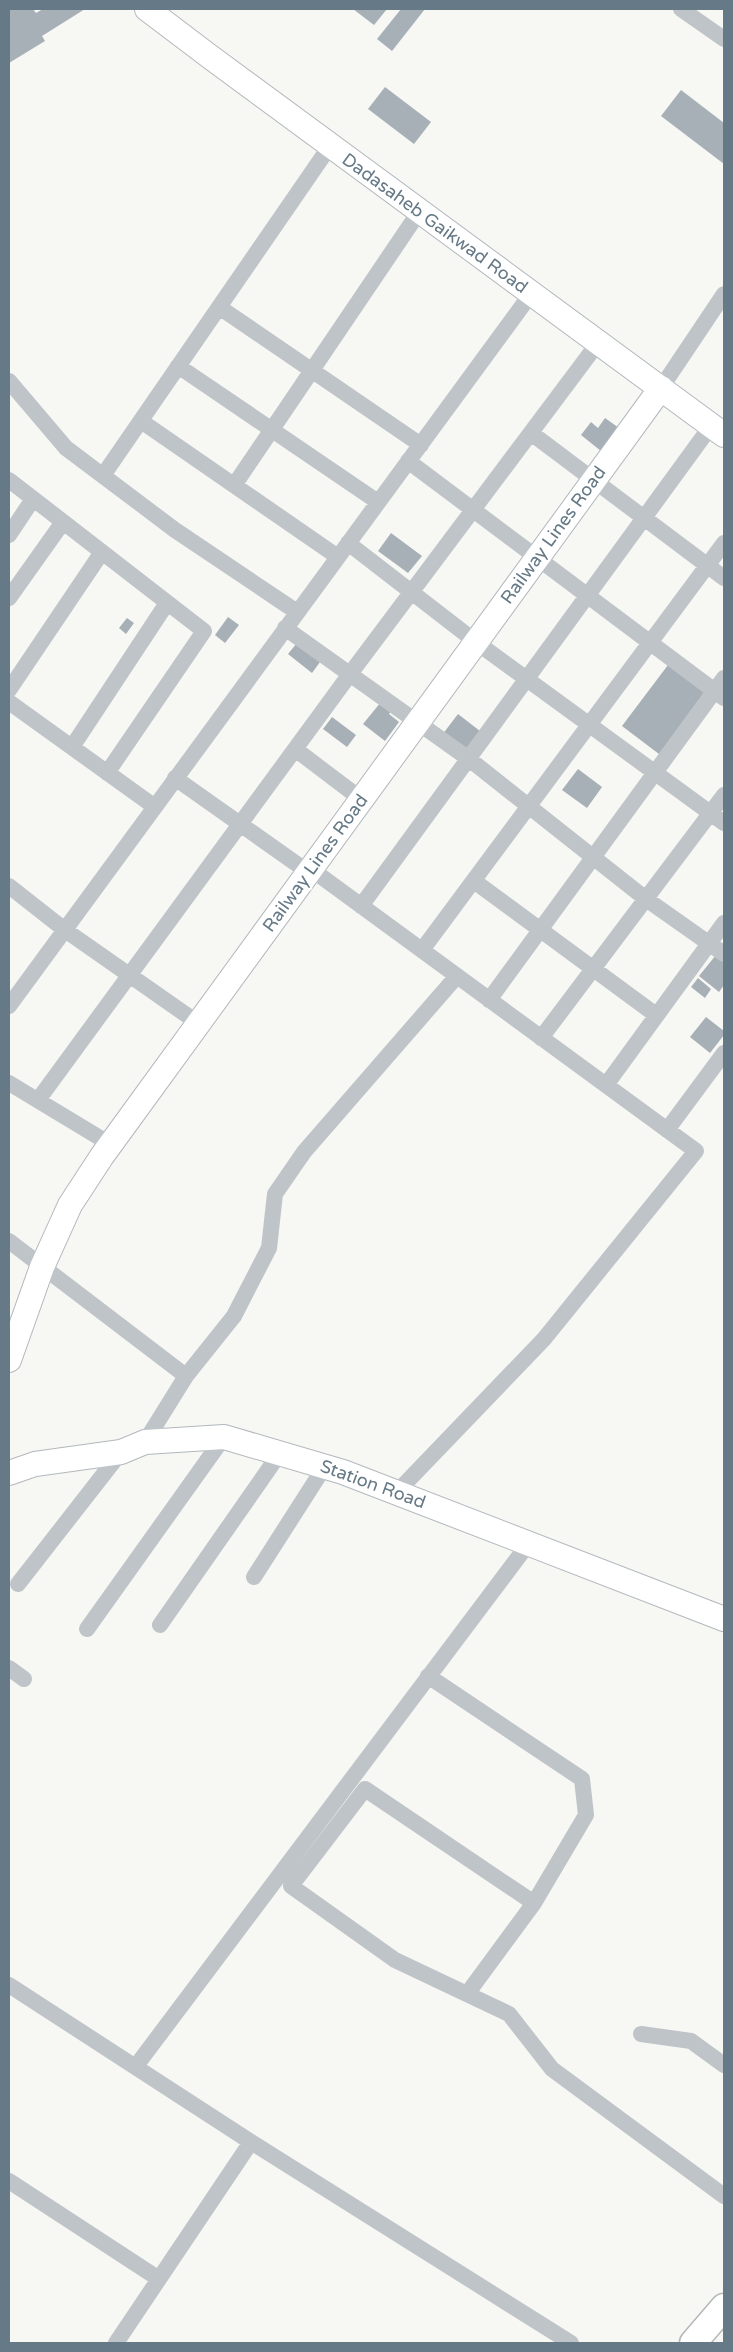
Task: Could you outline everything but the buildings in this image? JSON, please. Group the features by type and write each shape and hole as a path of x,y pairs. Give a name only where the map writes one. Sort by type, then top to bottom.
{"main road":[{"path":"694,2343 724,2307"}],"street":[{"name":"Dadasaheb Gaikwad Road","path":"147,9 419,212 718,430"},
{"path":"681,9 724,39"},
{"path":"104,474 330,146"},
{"path":"235,484 419,212"},
{"path":"9,1006 531,294"},
{"path":"661,388 724,294"},
{"path":"219,307 420,444"},
{"path":"38,1100 350,674 598,343"},
{"path":"178,366 378,502"},
{"path":"9,381 66,448 104,474 175,530 297,612"},
{"name":"Railway Lines Road","path":"9,1360 42,1267 70,1205 110,1144 661,388"},
{"path":"141,421 235,484 338,557"},
{"path":"361,906 644,518 718,430"},
{"path":"531,433 724,578"},
{"path":"408,461 474,508 650,642 721,689 655,773 490,1000"},
{"path":"9,480 204,631 107,773"},
{"path":"9,535 33,499"},
{"path":"9,598 63,522"},
{"path":"348,543 527,680 724,823"},
{"path":"422,950 724,543"},
{"path":"9,690 102,552"},
{"path":"72,747 167,603"},
{"path":"285,628 417,722 646,898 724,954"},
{"path":"9,702 154,807"},
{"path":"295,750 362,799"},
{"path":"175,778 361,906 696,1152 544,1339 397,1492"},
{"path":"541,1038 724,795"},
{"path":"474,881 656,1015"},
{"path":"9,886 65,930 198,1023"},
{"path":"606,1085 724,923"},
{"path":"145,1442 186,1376 234,1316 269,1248 275,1194 304,1152 456,976"},
{"path":"667,1130 724,1054"},
{"path":"9,1083 110,1144"},
{"path":"9,1242 186,1376"},
{"path":"87,1629 224,1437"},
{"name":"Station Road","path":"9,1473 36,1464 121,1452 145,1442 224,1437 325,1466 397,1492 724,1619"},
{"path":"18,1584 121,1452"},
{"path":"160,1625 280,1453"},
{"path":"254,1577 325,1466"},
{"path":"136,2066 529,1543"},
{"path":"9,1668 24,1680"},
{"path":"428,1676 582,1779 586,1814 534,1903 467,1994"},
{"path":"534,1903 365,1790 291,1886 395,1960 509,2014 552,2068 724,2196"},
{"path":"9,1985 251,2142 571,2343"},
{"path":"641,2034 691,2041 724,2066"},
{"path":"116,2343 251,2142"},
{"path":"9,2181 159,2279"}]}
